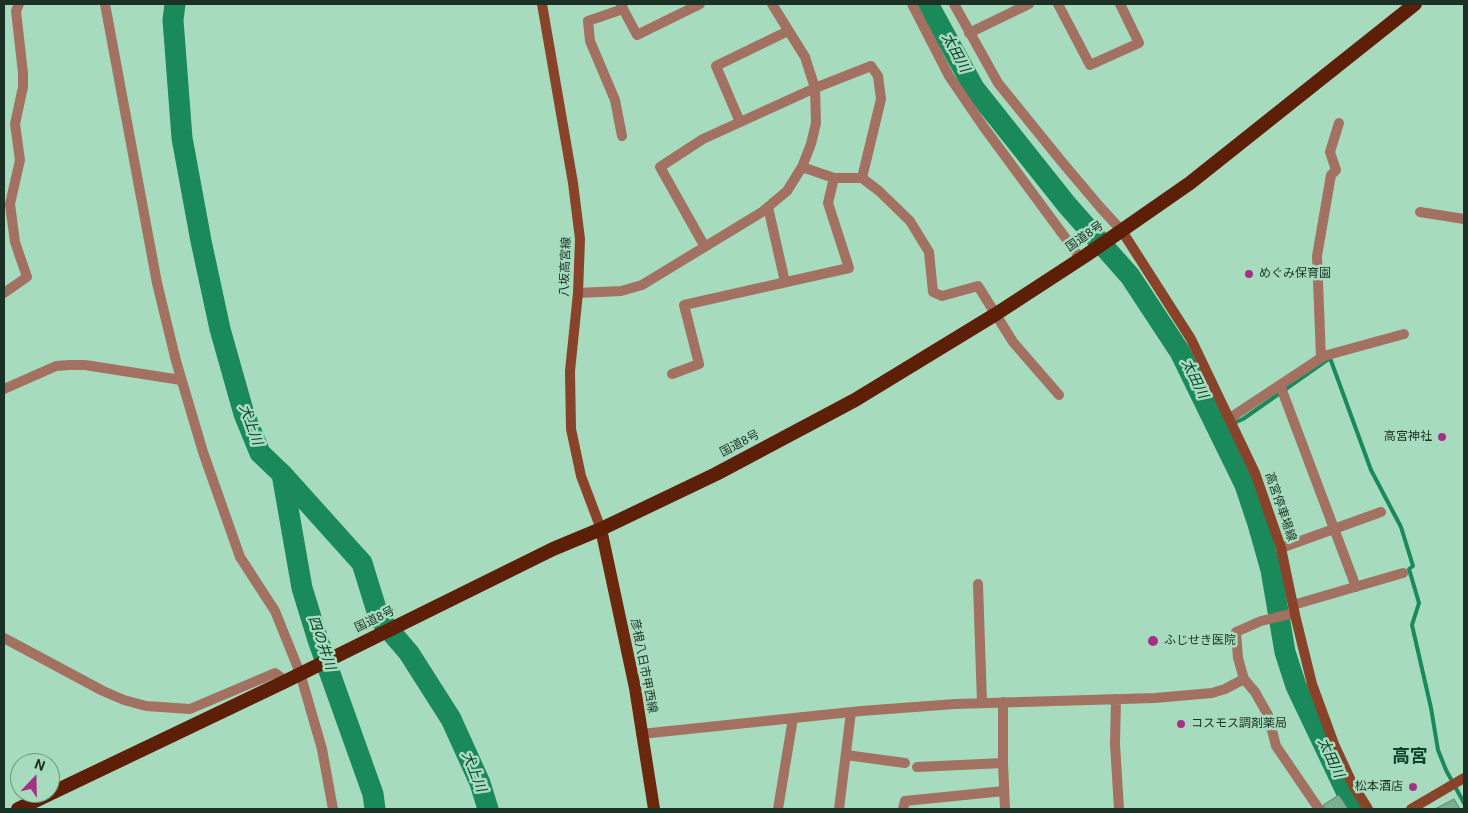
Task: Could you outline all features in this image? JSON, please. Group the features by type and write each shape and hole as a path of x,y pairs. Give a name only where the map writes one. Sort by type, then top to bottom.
{"highway":[{"name":"国道8号","path":"18,809 286,681 553,550 716,474 855,400 996,314 1083,258 1190,183 1415,4"}],"main road":[{"name":"八坂高宮線","path":"542,4 573,183 580,239 578,293 570,372 571,429 582,476 601,529"},
{"name":"高宮停車場線","path":"1118,233 1191,339 1255,472 1281,548 1292,611 1312,684 1328,731 1353,785 1368,809"},
{"name":"彦根八日市甲西線","path":"601,529 635,688 654,809"},
{"path":"1410,809 1464,778"}],"street":[{"path":"4,293 27,277 15,242 10,204 20,160 15,124 24,73 16,12 19,4"},
{"path":"105,4 157,283 181,380 203,452 240,557 275,611 304,671 322,749 333,809"},
{"path":"622,136 615,100 590,41 588,21 623,6 638,36 700,4"},
{"path":"578,293 621,291 642,285 768,207 786,191 802,167 811,144 816,123 815,88 805,57 772,4"},
{"path":"912,4 949,76 983,126 1083,258"},
{"path":"954,4 998,82 1118,233"},
{"path":"969,33 1029,4"},
{"path":"1058,4 1090,65 1139,43 1123,5"},
{"path":"740,122 716,66 788,31"},
{"path":"705,247 660,167 703,139 815,88 872,66 878,76 880,99 862,178"},
{"path":"1321,358 1316,256 1331,175 1336,170 1330,152 1339,123"},
{"path":"802,167 834,178 862,178 879,191 910,222 929,252 934,292 942,296 978,286 1013,342 1060,395"},
{"path":"672,374 698,364 684,305 848,268 828,202 834,178"},
{"path":"768,207 785,282"},
{"path":"1420,212 1464,219"},
{"path":"4,244 15,242"},
{"path":"1230,418 1321,358 1404,334"},
{"path":"4,389 56,366 69,365 95,366 181,380"},
{"path":"1280,386 1356,587"},
{"path":"1281,548 1380,512"},
{"path":"1319,809 1276,746 1268,715 1255,692 1244,679 1238,658 1236,632 1261,621 1356,587 1403,573"},
{"path":"978,584 982,703"},
{"path":"4,638 103,691 124,700 146,706 190,709 275,673 286,681"},
{"path":"641,734 851,712 982,703 1116,699 1212,693 1225,689 1244,679"},
{"path":"1116,699 1115,744 1119,809"},
{"path":"1002,702 1005,809"},
{"path":"839,809 851,712"},
{"path":"778,809 793,718"},
{"path":"846,755 905,763"},
{"path":"918,767 1003,763"},
{"path":"903,809 905,801 1004,792"}],"building":[{"path":"1339,795 1348,809 1325,809 1323,805"},
{"path":"1454,799 1460,809 1435,809"}],"waterway":[{"name":"犬上川","path":"175,4 173,20 182,138 220,329 244,414 260,453 282,474 362,563 379,618 409,653 451,719 480,783 488,809"},
{"name":"太田川","path":"928,4 974,88 1067,205 1130,276 1180,352 1245,485 1271,570 1285,652 1296,686 1354,808"},
{"path":"1218,430 1243,419 1330,358 1371,470 1401,527 1413,566 1409,569 1419,603 1412,625 1431,708 1438,750 1446,770 1464,803"},
{"name":"四の井川","path":"282,474 302,588 318,640 373,794 375,809"}],"place":[{"name":"めぐみ保育園","path":"1249,274"},
{"name":"高宮神社","path":"1442,437"},
{"name":"ふじせき医院","path":"1153,641"},
{"name":"コスモス調剤薬局","path":"1181,724"},
{"name":"松本酒店","path":"1413,787"}],"district":[{"name":"高宮","path":"1410,757"}]}
